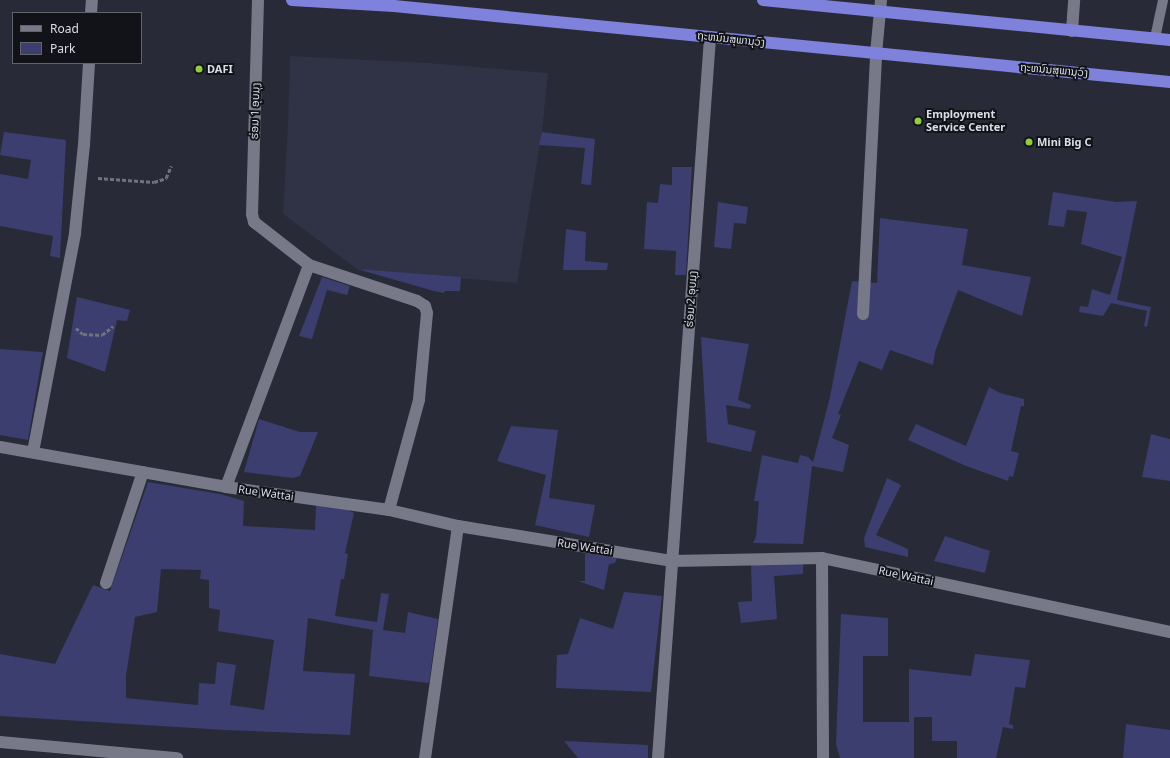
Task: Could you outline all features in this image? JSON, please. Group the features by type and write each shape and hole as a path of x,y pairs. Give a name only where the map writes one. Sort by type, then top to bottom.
{"highway":[{"name":"ຖະຫນົນສຸພານຸວົງ","path":"292,0 394,6 1170,82"},
{"path":"763,0 1170,40"}],"street":[{"path":"91,12 92,0"},
{"name":"ຮ່ອມ 1 ອຸບມຸງ","path":"258,0 252,214 254,222 309,265"},
{"path":"863,314 876,54 881,0"},
{"path":"1072,31 1074,0"},
{"name":"ຮ່ອມ 2 ອຸບມຸງ","path":"658,758 671,561 710,37"},
{"path":"33,452 60,316 74,233 82,169 88,64"},
{"path":"226,487 309,265 418,301 425,306 427,313 419,400 389,510"},
{"name":"Rue Wattai","path":"0,447 226,487 389,510 458,526 671,561 822,558 1170,632"},
{"path":"106,583 143,472"},
{"path":"425,758 458,526"},
{"path":"822,558 823,758"},
{"path":"0,742 177,758"}],"lane":[{"path":"1155,38 1163,0"}],"path":[{"path":"82,169 97,178 154,182 166,178 171,166"},
{"path":"60,316 83,334 102,334 113,326"}],"shaded area":[{"path":"290,56 428,63 548,73 542,132 517,283 357,269 283,214"}],"green space":[{"path":"4,132 66,140 60,258 50,256 53,236 0,226 0,174 28,179 31,160 0,155"},
{"path":"542,132 595,139 591,185 581,184 585,148 539,145"},
{"path":"672,167 692,167 686,275 675,275 676,251 644,249 647,202 658,203 660,184 672,185"},
{"path":"1053,192 1116,202 1137,201 1117,300 1151,307 1147,327 1144,326 1147,311 1111,303 1103,316 1079,312 1080,306 1088,307 1092,289 1110,295 1122,257 1081,244 1087,212 1067,210 1064,227 1048,225"},
{"path":"718,202 748,207 746,224 734,223 731,249 714,247"},
{"path":"880,218 968,229 962,265 1031,277 1022,316 958,290 935,352 933,365 890,350 882,370 859,361 838,414 841,415 832,438 849,445 843,472 812,466 803,544 753,543 756,537 759,501 754,501 762,455 798,463 800,455 808,457 813,462 830,397 852,281 877,283"},
{"path":"566,229 586,232 585,261 608,263 607,270 563,270"},
{"path":"357,269 461,277 460,291 445,291 444,293 434,291"},
{"path":"322,277 350,286 347,295 327,290 312,339 299,336"},
{"path":"77,297 130,310 127,321 117,320 105,372 67,358"},
{"path":"701,337 749,344 738,400 751,405 750,409 726,405 728,424 756,431 751,452 707,442"},
{"path":"0,349 43,352 28,440 0,435"},
{"path":"989,387 1000,393 1024,399 1024,406 1021,406 1011,451 1019,453 1013,477 1009,476 1008,481 966,466 908,440 916,424 966,446"},
{"path":"259,419 300,432 318,432 300,476 293,478 244,472"},
{"path":"511,426 558,430 549,498 595,505 589,537 535,525 546,475 497,461"},
{"path":"1151,434 1170,439 1170,481 1142,477"},
{"path":"887,478 901,485 876,535 908,549 908,557 865,547 864,538"},
{"path":"148,482 220,494 244,501 243,526 315,530 316,505 343,508 354,513 345,553 348,554 344,579 341,579 335,616 377,622 381,593 389,594 383,630 405,633 408,612 438,619 429,683 369,676 373,630 308,618 303,671 355,674 350,735 225,730 0,716 0,654 55,664 93,585 110,591","holes":["161,569 201,570 200,579 209,580 209,608 220,610 218,631 274,640 264,710 230,705 236,665 217,662 215,684 199,683 198,705 126,698 126,676 135,617 157,612"]},
{"path":"945,536 990,551 985,573 934,561"},
{"path":"585,553 617,558 615,563 609,564 604,590 578,581 585,581"},
{"path":"803,562 803,574 774,576 777,619 741,623 738,602 752,601 751,565"},
{"path":"624,592 662,596 651,692 556,688 557,655 568,654 580,618 613,629"},
{"path":"841,614 888,618 888,656 863,656 863,722 909,722 909,669 971,676 975,654 1030,660 1025,688 1015,687 1009,724 1013,725 1013,729 1003,727 996,758 957,758 957,741 932,741 932,717 914,717 914,758 840,758 836,744"},
{"path":"1126,724 1170,730 1170,758 1123,758"},
{"path":"564,741 648,745 648,758 578,758"}],"place":[{"name":"DAFI","path":"199,69"},
{"name":"Employment Service Center","path":"918,121"},
{"name":"Mini Big C","path":"1029,142"}]}
